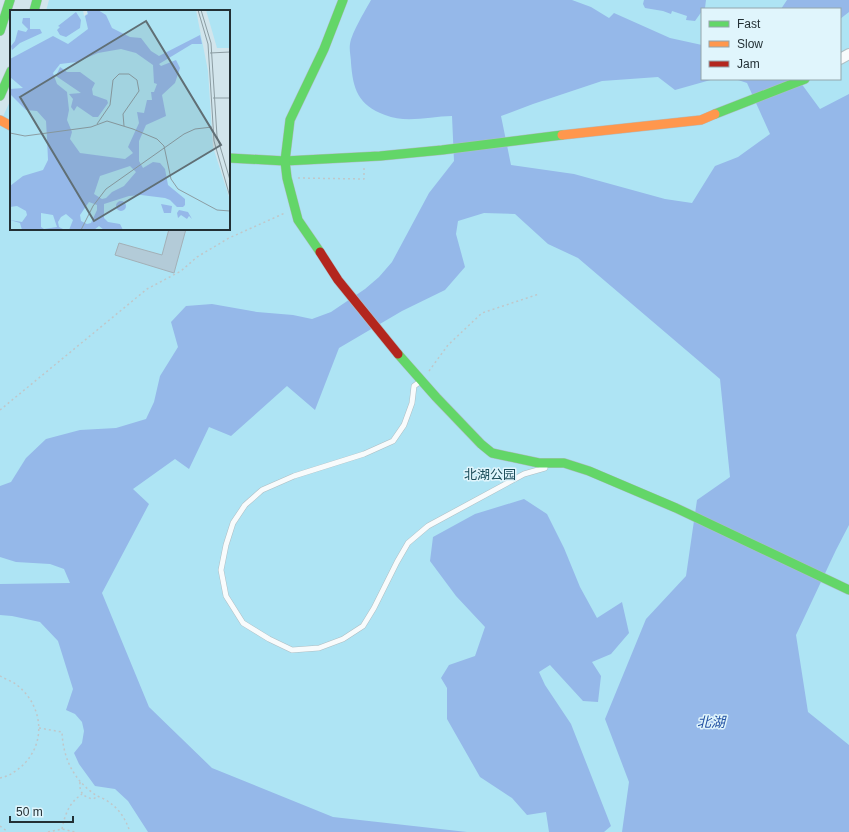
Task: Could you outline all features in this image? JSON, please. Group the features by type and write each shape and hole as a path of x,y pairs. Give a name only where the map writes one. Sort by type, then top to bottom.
{"street":[{"path":"0,31 10,0"},
{"path":"34,10 37,0"},
{"path":"342,0 324,48 290,120 285,160 287,178 298,220 312,244 338,280 386,340 481,444 492,453 538,463 564,464 589,471 676,508 846,589"},
{"path":"0,96 10,73"},
{"path":"230,158 285,160 364,157 442,150 520,139 701,120 745,104 803,80"}],"lane":[{"path":"422,381 414,386 412,404 404,425 393,441 364,454 294,476 262,490 245,505 233,523 226,545 221,570 226,596 243,623 269,639 292,650 319,648 343,639 363,626 408,543 428,526 524,474 564,464"}],"path":[{"path":"287,178 364,179 364,157"},
{"path":"0,410 147,289 181,272 197,257 229,238 294,209"},
{"path":"422,381 448,345 482,313 539,294"},
{"path":"0,676 16,684 28,695 36,710 39,728 36,745 28,761 14,773 0,778"},
{"path":"39,728 62,732 63,747 66,759 80,781 93,794 120,811 126,820 130,832"},
{"path":"80,781 80,790 82,794 93,799 98,796"},
{"path":"62,829 65,814 70,805 82,794"},
{"path":"0,826 8,832"},
{"path":"48,832 62,829 75,832"}],"green space":[{"name":"北湖公园","path":"49,0 849,0 849,832 0,832 0,123 10,101 10,230 230,230 230,10 46,10"}],"water":[{"name":"北湖","path":"371,0 572,0 591,7 609,18 614,13 670,38 701,45 701,80 710,80 675,90 658,77 602,81 501,116 511,165 574,174 665,199 692,203 715,166 738,157 770,134 747,83 738,80 799,80 820,109 849,94 849,525 796,635 808,712 849,745 849,832 622,832 629,782 605,719 646,619 686,576 697,500 730,477 720,379 578,258 548,244 515,214 484,213 458,221 456,234 465,267 445,290 402,311 339,348 315,410 287,386 231,436 209,427 189,469 175,459 133,489 149,504 102,593 149,707 212,768 333,817 467,832 148,832 128,801 115,789 95,786 79,764 74,753 82,743 84,731 82,722 75,714 66,710 73,689 58,641 40,622 0,615 0,584 70,583 64,569 50,564 16,562 0,557 0,486 11,482 26,458 46,439 80,430 116,428 146,419 154,402 160,376 178,347 171,322 186,306 212,304 257,312 293,315 312,319 331,312 365,289 379,277 392,262 429,193 454,161 452,116 418,119 393,118 376,111 363,101 353,81 352,72 350,44 356,28"},
{"path":"644,0 706,0 705,8 701,8 701,12 695,21 686,20 687,16 672,11 671,14 645,8 643,4"},
{"path":"787,0 849,0 849,12 841,18 841,8 782,8"},
{"path":"524,499 547,514 564,548 580,587 597,618 622,602 629,633 611,654 592,662 601,676 598,702 583,701 550,665 539,672 545,685 571,724 611,826 604,832 549,832 546,812 527,815 512,798 480,777 447,719 447,688 441,678 449,665 475,656 485,627 456,596 430,561 433,537 475,514"}],"building":[{"path":"169,230 186,230 174,273 115,255 119,243 162,255"}],"traffic: fast":[{"path":"0,31 10,0"},
{"path":"34,10 37,0"},
{"path":"320,252 298,220 287,178 285,161 290,120 324,49 343,0"},
{"path":"0,96 10,73"},
{"path":"715,114 802,80"},
{"path":"230,158 285,161 380,156 562,135"},
{"path":"398,354 436,397 481,444 492,453 539,463 564,463 589,471 676,508 849,590"}],"traffic: slow":[{"path":"562,135 701,120 715,114"},
{"path":"0,120 10,125"}],"traffic: jam":[{"path":"320,252 338,280 398,354"}]}
